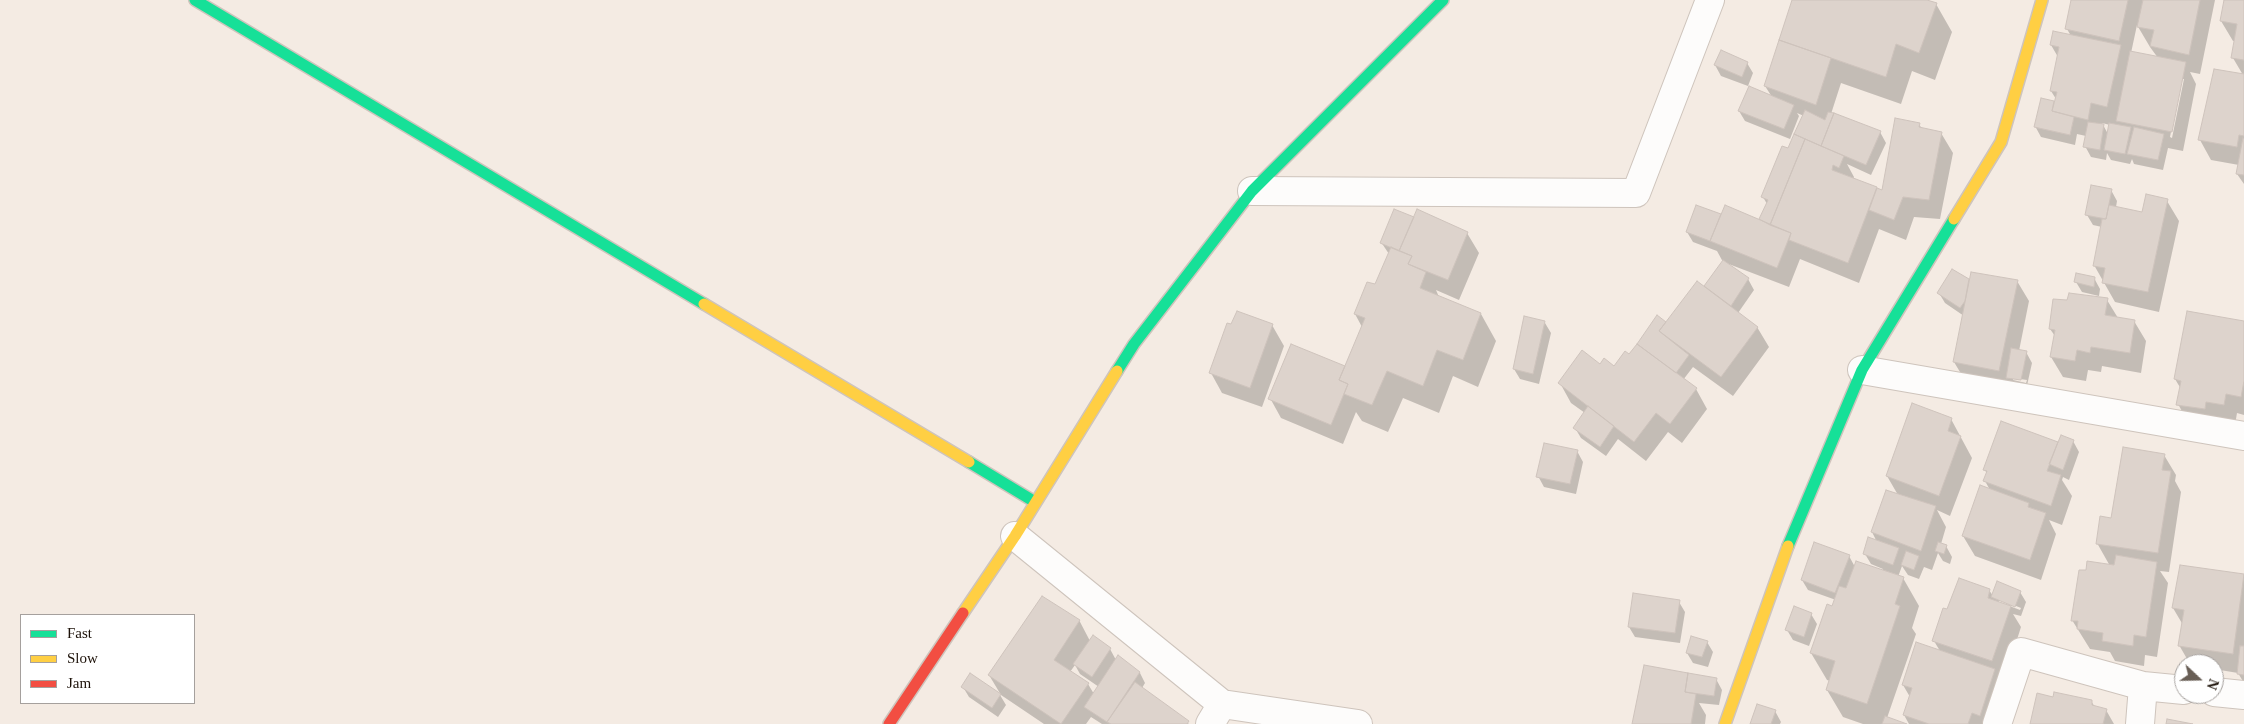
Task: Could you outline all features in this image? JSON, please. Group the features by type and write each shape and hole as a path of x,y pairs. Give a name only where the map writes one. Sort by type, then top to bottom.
{"street":[{"path":"195,0 1035,502"},
{"path":"889,724 1015,536 1134,344 1252,191 1443,0"},
{"path":"1252,191 1636,193 1710,0"},
{"path":"1725,724 1793,530 1862,370 2001,142 2042,0"},
{"path":"1862,370 2244,436"},
{"path":"1015,536 1216,714 1358,724"},
{"path":"1997,724 2022,652 2143,686 2174,689"},
{"path":"2140,724 2143,686"},
{"path":"2224,693 2244,695"}],"building":[{"path":"1792,0 1927,0 1937,3 1919,53 1896,44 1886,77 1779,40"},
{"path":"2071,0 2128,0 2119,41 2065,29"},
{"path":"2143,0 2200,0 2189,55 2150,46 2154,30 2137,27"},
{"path":"2224,0 2244,0 2244,60 2231,58 2237,24 2220,21"},
{"path":"2053,31 2121,45 2107,107 2091,103 2088,120 2052,111 2057,92 2050,91 2059,47 2050,45"},
{"path":"1779,40 1831,58 1816,105 1764,86"},
{"path":"1721,50 1748,62 1742,77 1714,65"},
{"path":"2130,51 2186,62 2172,132 2116,121"},
{"path":"2214,69 2244,74 2244,136 2239,135 2237,147 2198,140"},
{"path":"1749,86 1794,105 1784,129 1738,111"},
{"path":"2041,98 2054,101 2052,111 2074,117 2070,135 2034,127"},
{"path":"1805,110 1825,120 1828,112 1834,113 1821,146 1794,134"},
{"path":"1834,113 1881,131 1866,165 1821,146"},
{"path":"1895,118 1920,123 1919,127 1942,132 1929,200 1903,197 1894,220 1869,210 1877,188 1882,190"},
{"path":"2088,122 2104,124 2100,150 2083,147"},
{"path":"2109,123 2131,127 2125,154 2104,150"},
{"path":"2134,127 2164,134 2158,160 2127,154"},
{"path":"1794,134 1805,139 1770,225 1759,219 1768,200 1761,197 1782,146 1788,148"},
{"path":"1805,139 1844,156 1839,168 1833,165 1832,170 1877,187 1848,263 1789,240 1791,233 1770,225"},
{"path":"2244,139 2244,175 2236,174"},
{"path":"2091,185 2112,189 2106,219 2085,215"},
{"path":"2146,194 2168,199 2148,292 2102,283 2105,268 2093,266 2102,219 2106,219 2109,205 2142,212"},
{"path":"1696,205 1721,214 1710,241 1686,232"},
{"path":"1725,205 1791,233 1777,268 1710,241"},
{"path":"1394,209 1414,217 1399,251 1380,243"},
{"path":"1417,209 1468,232 1448,280 1408,264 1412,256 1399,251"},
{"path":"1391,247 1412,256 1408,264 1426,272 1420,288 1481,313 1463,360 1437,350 1423,386 1387,371 1372,405 1344,394 1348,384 1339,380 1365,318 1354,314 1367,282 1375,284"},
{"path":"1723,260 1749,278 1731,306 1704,286"},
{"path":"1952,269 1969,279 1965,301 1960,308 1937,293"},
{"path":"1971,272 2018,280 1999,371 1953,362"},
{"path":"2076,273 2095,277 2094,287 2074,282"},
{"path":"1697,281 1758,327 1721,377 1659,331"},
{"path":"2069,293 2108,298 2105,315 2135,320 2130,353 2091,347 2090,353 2077,350 2075,361 2050,357 2055,330 2049,329 2053,299 2067,300"},
{"path":"1237,311 1273,324 1250,388 1209,373 1227,323 1231,324"},
{"path":"2187,311 2244,321 2244,381 2241,397 2226,394 2224,405 2206,402 2205,409 2176,405 2181,381 2174,379"},
{"path":"1657,315 1666,322 1659,331 1689,355 1676,373 1637,344"},
{"path":"1524,316 1545,321 1533,374 1513,369"},
{"path":"1291,344 1345,366 1339,380 1348,384 1331,425 1268,399"},
{"path":"1637,344 1697,388 1670,424 1656,413 1634,442 1558,383 1582,350 1600,364 1604,358 1614,366 1625,351 1629,354"},
{"path":"2011,348 2027,351 2021,380 2006,378"},
{"path":"1912,403 1952,418 1948,431 1961,436 1939,496 1886,476"},
{"path":"1588,406 1614,426 1600,447 1573,428"},
{"path":"2001,421 2058,442 2047,471 2061,475 2051,506 1983,481 1987,471 1983,470"},
{"path":"2061,435 2074,440 2063,470 2049,464"},
{"path":"1544,443 1578,450 1570,484 1536,477"},
{"path":"2123,447 2165,454 2162,470 2171,471 2158,553 2096,544 2100,516 2111,518"},
{"path":"1980,485 2029,503 2028,507 2046,513 2030,560 1962,536"},
{"path":"1886,490 1936,506 1921,551 1871,532"},
{"path":"1868,537 1899,548 1893,565 1863,554"},
{"path":"1814,542 1850,555 1835,593 1801,580"},
{"path":"1938,542 1947,545 1944,554 1935,551"},
{"path":"1906,551 1919,556 1914,570 1901,565"},
{"path":"2116,555 2157,562 2146,637 2134,635 2133,646 2102,641 2103,633 2077,629 2078,621 2071,621 2079,570 2086,570 2087,561 2114,565"},
{"path":"1856,561 1904,577 1895,604 1900,606 1867,704 1826,690 1835,661 1810,653 1827,604 1832,606 1839,586 1846,588"},
{"path":"2180,565 2244,574 2233,654 2178,646 2184,610 2172,608"},
{"path":"1959,578 1990,589 1988,598 2011,606 1992,661 1932,641 1943,608 1947,609"},
{"path":"1997,581 2021,591 2015,607 1991,597"},
{"path":"1633,593 1680,600 1675,633 1628,627"},
{"path":"1042,596 1080,620 1054,660 1089,683 1061,724 988,675"},
{"path":"1794,606 1812,613 1804,637 1785,630"},
{"path":"1093,635 1111,648 1092,677 1073,664"},
{"path":"1691,636 1708,641 1702,657 1686,653"},
{"path":"1916,642 1995,669 1980,716 1972,713 1968,724 1929,724 1903,715 1912,688 1902,685"},
{"path":"2240,646 2244,646 2244,675 2237,674"},
{"path":"1118,655 1140,672 1107,722 1084,707"},
{"path":"1644,665 1688,673 1685,692 1696,694 1691,724 1632,724"},
{"path":"970,673 1001,694 992,708 961,687"},
{"path":"1688,673 1717,678 1714,696 1685,692"},
{"path":"1135,682 1189,721 1187,724 1111,724 1107,722"},
{"path":"2054,692 2092,700 2092,705 2107,709 2103,724 2030,724 2037,693 2053,697"},
{"path":"1757,704 1776,710 1771,724 1750,724"},
{"path":"1885,716 1907,724 1882,724"},
{"path":"2167,719 2193,724 2166,724"}],"traffic: fast":[{"path":"195,0 704,304"},
{"path":"1117,371 1134,344 1252,191 1443,0"},
{"path":"1788,546 1862,370 1954,219"},
{"path":"969,462 1035,502"}],"traffic: slow":[{"path":"1954,219 2001,142 2042,0"},
{"path":"704,304 969,462"},
{"path":"963,613 1015,536 1117,371"},
{"path":"1725,724 1788,546"}],"traffic: jam":[{"path":"889,724 963,613"}]}
